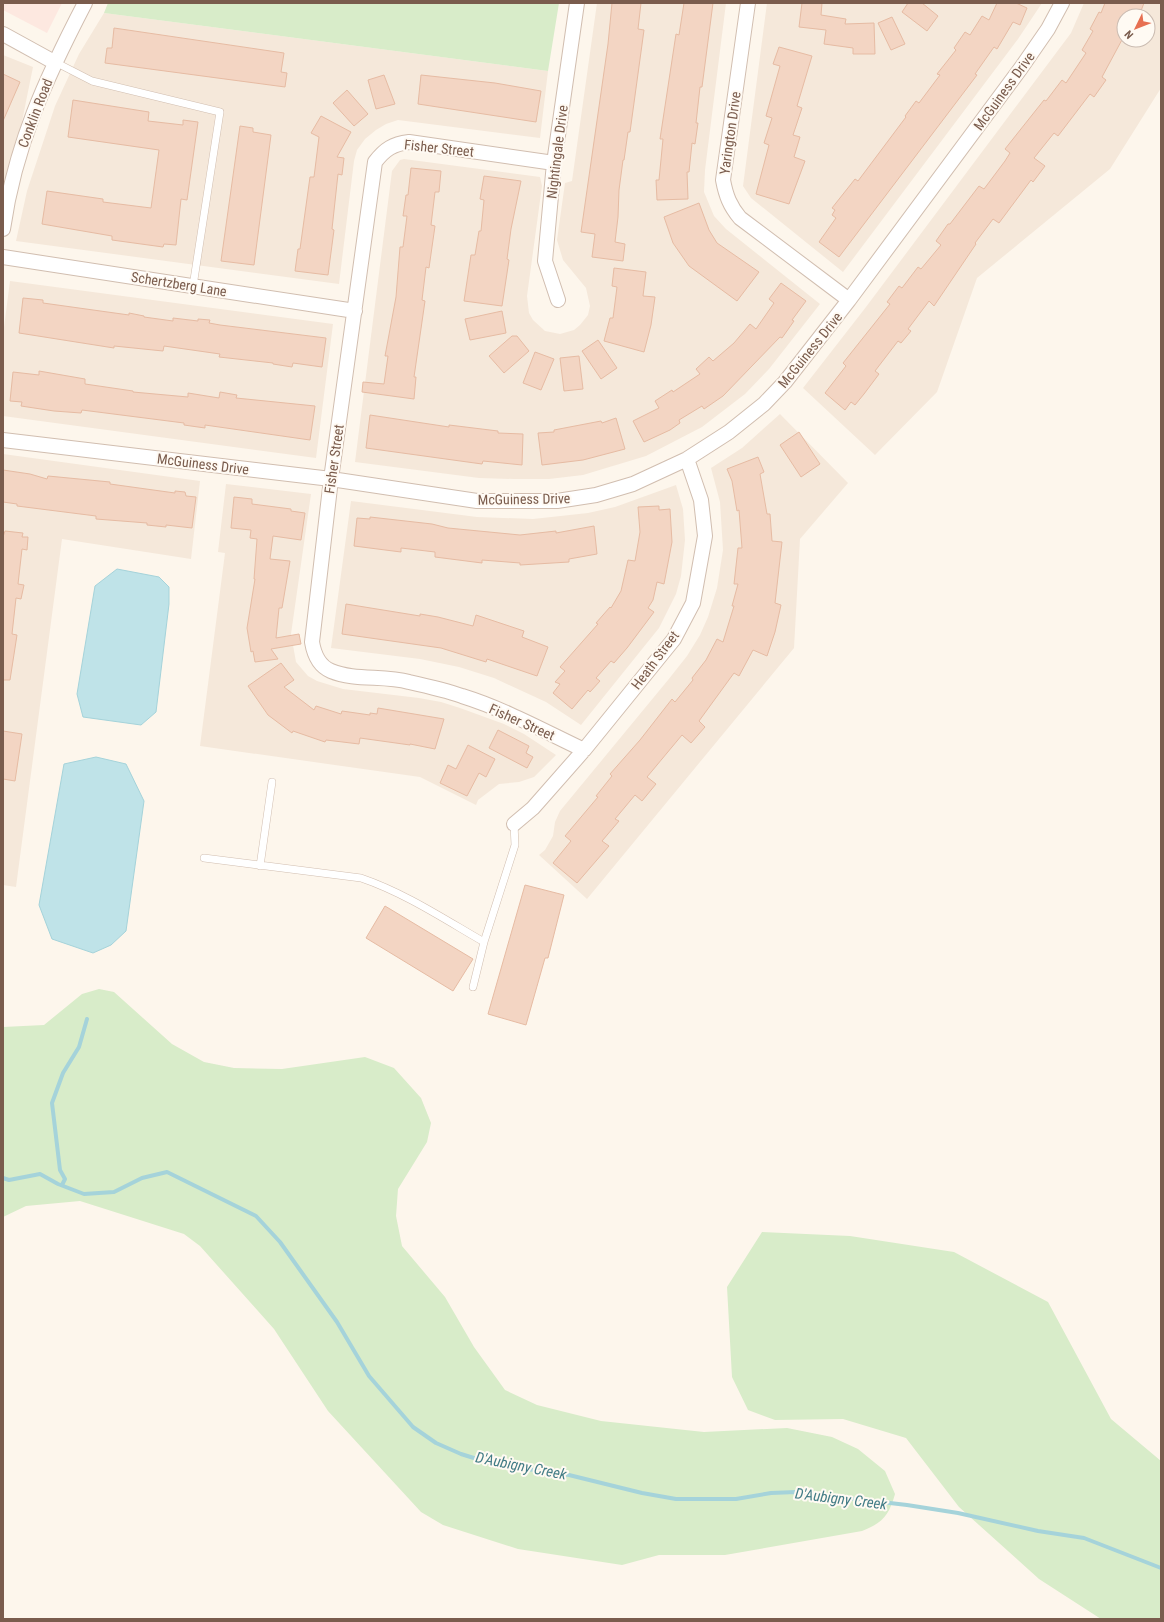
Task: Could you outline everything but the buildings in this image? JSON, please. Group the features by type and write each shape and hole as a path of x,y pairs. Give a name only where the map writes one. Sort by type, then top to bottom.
{"street":[{"name":"Conklin Road","path":"3,229 7,200 23,138 54,62 85,3"},
{"name":"Nightingale Drive","path":"558,300 544,262 554,163 577,3"},
{"name":"Yarington Drive","path":"748,3 723,180 725,194 731,207 740,218 849,300"},
{"name":"McGuiness Drive","path":"3,440 331,479 477,501 557,501 596,495 633,484 687,459 729,432 764,404 785,382 849,300 1021,68 1048,29 1062,3"},
{"path":"3,34 54,62"},
{"name":"Fisher Street","path":"554,163 408,142 396,143 389,147 375,162 331,479 312,642 314,654 320,664 330,671 341,674 404,681 462,696 513,716 584,750"},
{"name":"Schertzberg Lane","path":"3,257 355,311"},
{"name":"Heath Street","path":"514,824 532,808 584,750 674,639 693,603 705,536 701,500 687,459"}],"lane":[{"path":"54,62 92,81 220,112 193,286"},
{"path":"260,866 272,782"},
{"path":"473,987 484,942 515,844 514,824"},
{"path":"204,858 260,866 346,875 374,882 403,896 484,942"}],"shaded area":[{"path":"3,3 62,3 47,33 3,10"},
{"path":"597,3 726,3 705,170 704,192 714,216 726,229 820,304 769,369 745,394 702,427 646,456 583,475 549,479 479,478 355,462 392,171 400,160 404,159 540,177 542,186 527,296 529,313 533,320 545,331 560,334 574,330 588,315 590,306 586,288 563,260 557,240 565,183 572,181"},
{"path":"767,3 1042,3 1018,39 843,272 751,198 743,186"},
{"path":"1084,3 1161,3 1161,88 1110,169 977,278 937,392 875,455 803,388 866,307 1071,33"},
{"path":"104,13 548,71 540,138 398,120 386,124 376,130 365,139 357,150 354,161 339,284 16,241 27,191 55,106 79,54"},
{"path":"3,55 33,67 3,215"},
{"path":"10,281 333,324 316,458 3,416 3,335"},
{"path":"780,414 848,483 800,539 794,648 587,899 539,855 545,850 553,836 555,822 560,811 668,680 687,656 700,635 708,617 717,588 723,550 720,502 711,468 742,448"},
{"path":"3,454 200,481 191,559 62,539 16,887 3,885"},
{"path":"226,484 311,494 291,634 296,662 308,676 317,681 343,689 419,698 441,702 460,708 504,724 524,734 556,755 534,777 519,782 499,784 478,800 476,805 420,777 200,746 225,553 218,552"},
{"path":"676,485 683,509 685,540 681,576 676,594 659,628 581,725 546,702 494,678 459,667 420,659 331,648 351,501 477,517 533,519 588,513 615,507"}],"green space":[{"path":"108,3 559,3 548,71 104,13"},
{"path":"99,989 114,992 172,1044 204,1062 234,1068 282,1069 365,1057 394,1068 421,1098 431,1123 427,1142 398,1189 396,1216 402,1246 445,1297 474,1347 505,1390 537,1405 601,1421 704,1432 787,1428 832,1437 858,1449 885,1471 895,1494 887,1513 875,1525 862,1531 725,1555 659,1555 622,1565 518,1549 443,1525 421,1512 328,1411 274,1329 200,1246 184,1234 80,1201 26,1206 3,1217 3,1027 44,1025 82,994"},
{"path":"762,1232 850,1236 954,1252 1048,1302 1111,1419 1161,1461 1161,1619 1101,1619 1039,1579 959,1507 906,1438 843,1419 775,1420 748,1410 732,1377 727,1287"}],"water":[{"path":"117,569 159,577 169,587 169,604 156,712 141,725 83,717 77,694 95,586"},
{"path":"96,757 126,764 144,801 126,931 111,945 93,953 52,939 39,905 64,764"}],"waterway":[{"path":"62,1185 65,1179 60,1170 52,1103 63,1073 79,1047 87,1019"},
{"name":"D'Aubigny Creek","path":"3,1178 9,1180 40,1174 58,1184 84,1194 114,1192 142,1178 167,1172 256,1216 280,1242 337,1322 369,1376 413,1427 436,1443 461,1454 493,1464 569,1475 642,1493 676,1499 736,1499 771,1493 796,1492 907,1505 958,1513 1038,1531 1084,1538 1161,1568"}]}
